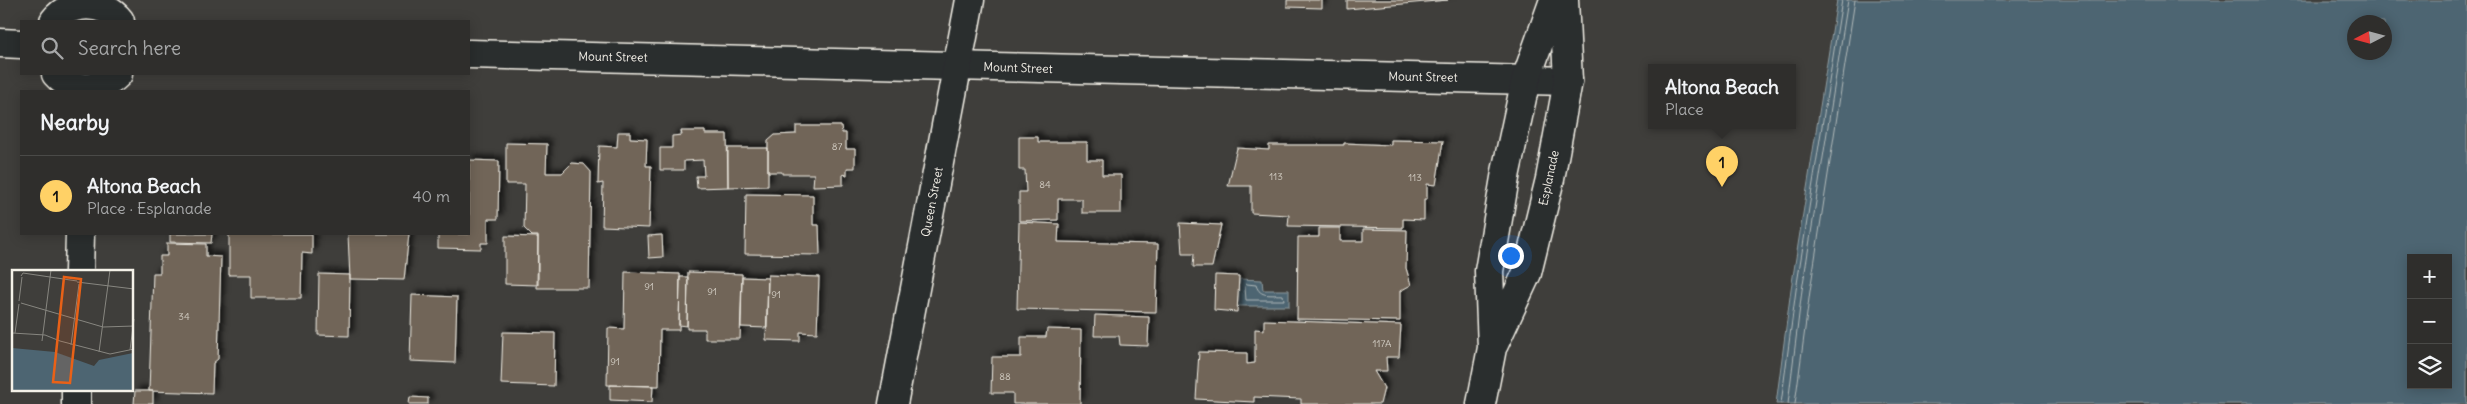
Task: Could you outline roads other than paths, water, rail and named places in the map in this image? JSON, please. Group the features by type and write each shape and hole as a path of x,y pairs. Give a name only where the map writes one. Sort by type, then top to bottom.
{"street":[{"name":"Queen Street","path":"893,404 970,0"},
{"name":"Esplanade","path":"1481,404 1492,348 1489,271 1506,172 1526,79 1554,0"},
{"name":"Esplanade","path":"1492,348 1527,273 1550,179 1568,80 1564,0"},
{"path":"63,10 80,5 95,5 112,10"},
{"path":"0,43 20,44"},
{"name":"Mount Street","path":"470,54 1568,80"},
{"path":"63,82 87,88 108,83"},
{"path":"80,235 80,270"}],"water":[{"path":"1837,0 2467,0 2467,404 1776,404 1791,289"},
{"path":"1240,279 1262,280 1263,290 1289,290 1289,306 1239,306"}],"place":[{"name":"Altona Beach","path":"1722,187"}]}
